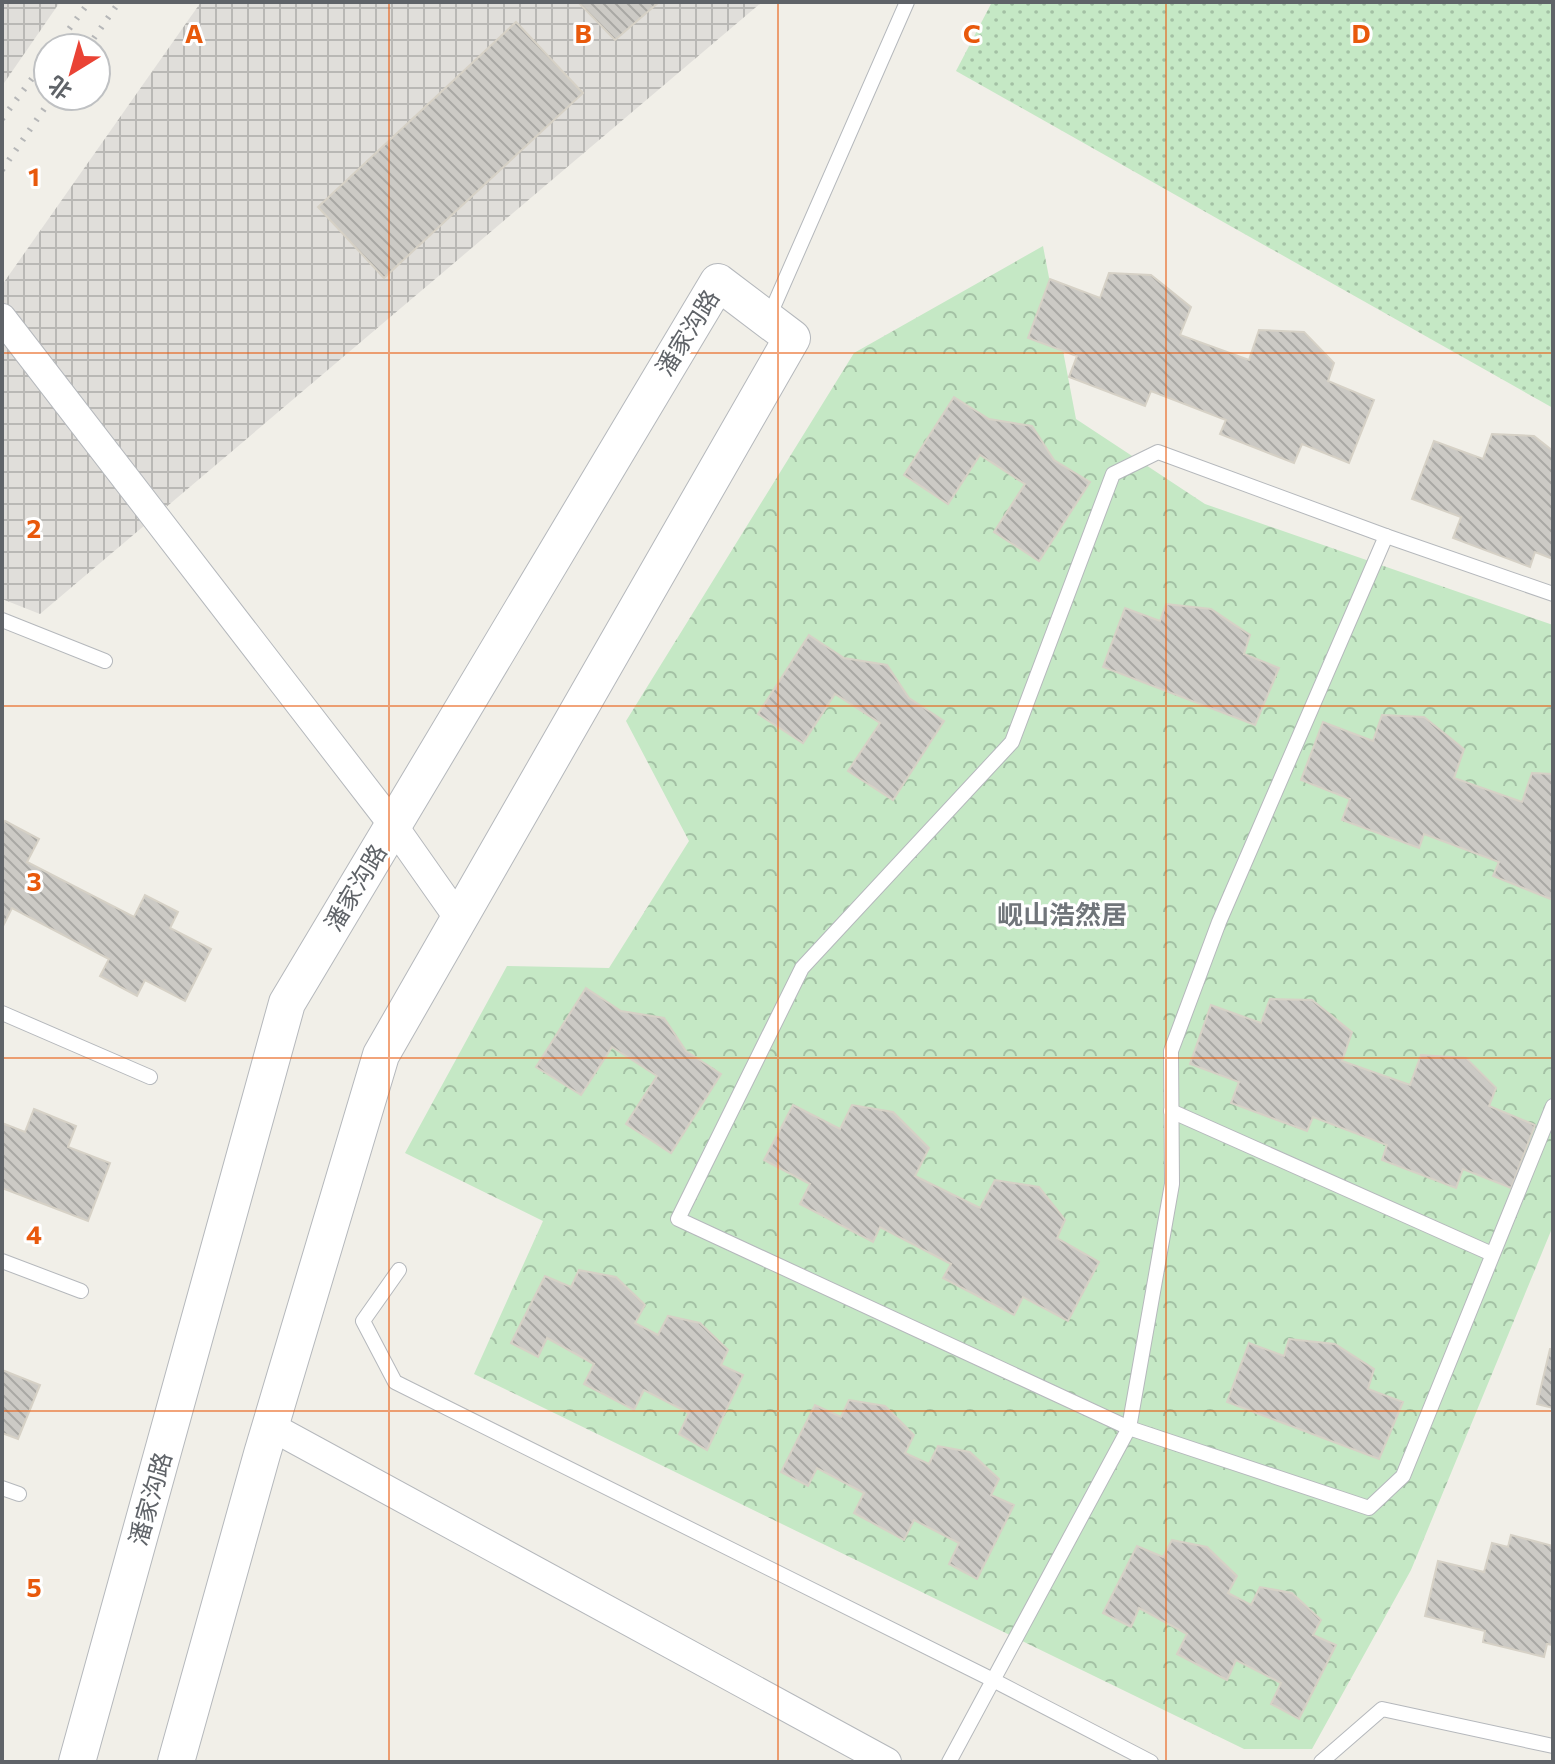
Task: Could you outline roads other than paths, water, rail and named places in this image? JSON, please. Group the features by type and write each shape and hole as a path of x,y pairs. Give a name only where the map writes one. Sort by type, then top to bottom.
{"street":[{"name":"潘家沟路","path":"77,1762 287,1003 718,282 792,338 381,1055 270,1426 176,1762"},
{"path":"2,318 393,825 459,919"},
{"path":"270,1426 887,1762"}],"lane":[{"path":"768,320 907,2"},
{"path":"1553,594 1158,452 1113,474 1012,742 802,968 678,1219 1129,1428 1369,1508 1403,1476 1553,1106"},
{"path":"949,1762 1129,1428 1172,1184 1171,1051 1214,936 1386,536"},
{"path":"2,620 105,661"},
{"path":"2,1013 150,1077"},
{"path":"1171,1111 1492,1254"},
{"path":"2,1261 81,1291"},
{"path":"399,1270 363,1321 395,1382 1151,1762"},
{"path":"2,1488 19,1494"},
{"path":"1321,1762 1382,1709 1553,1746"}],"railway":[{"path":"67,32 89,2"},
{"path":"98,32 119,2"},
{"path":"2,119 32,79"},
{"path":"2,170 42,112"}],"district":[{"name":"岘山浩然居","path":"1062,915"}]}
